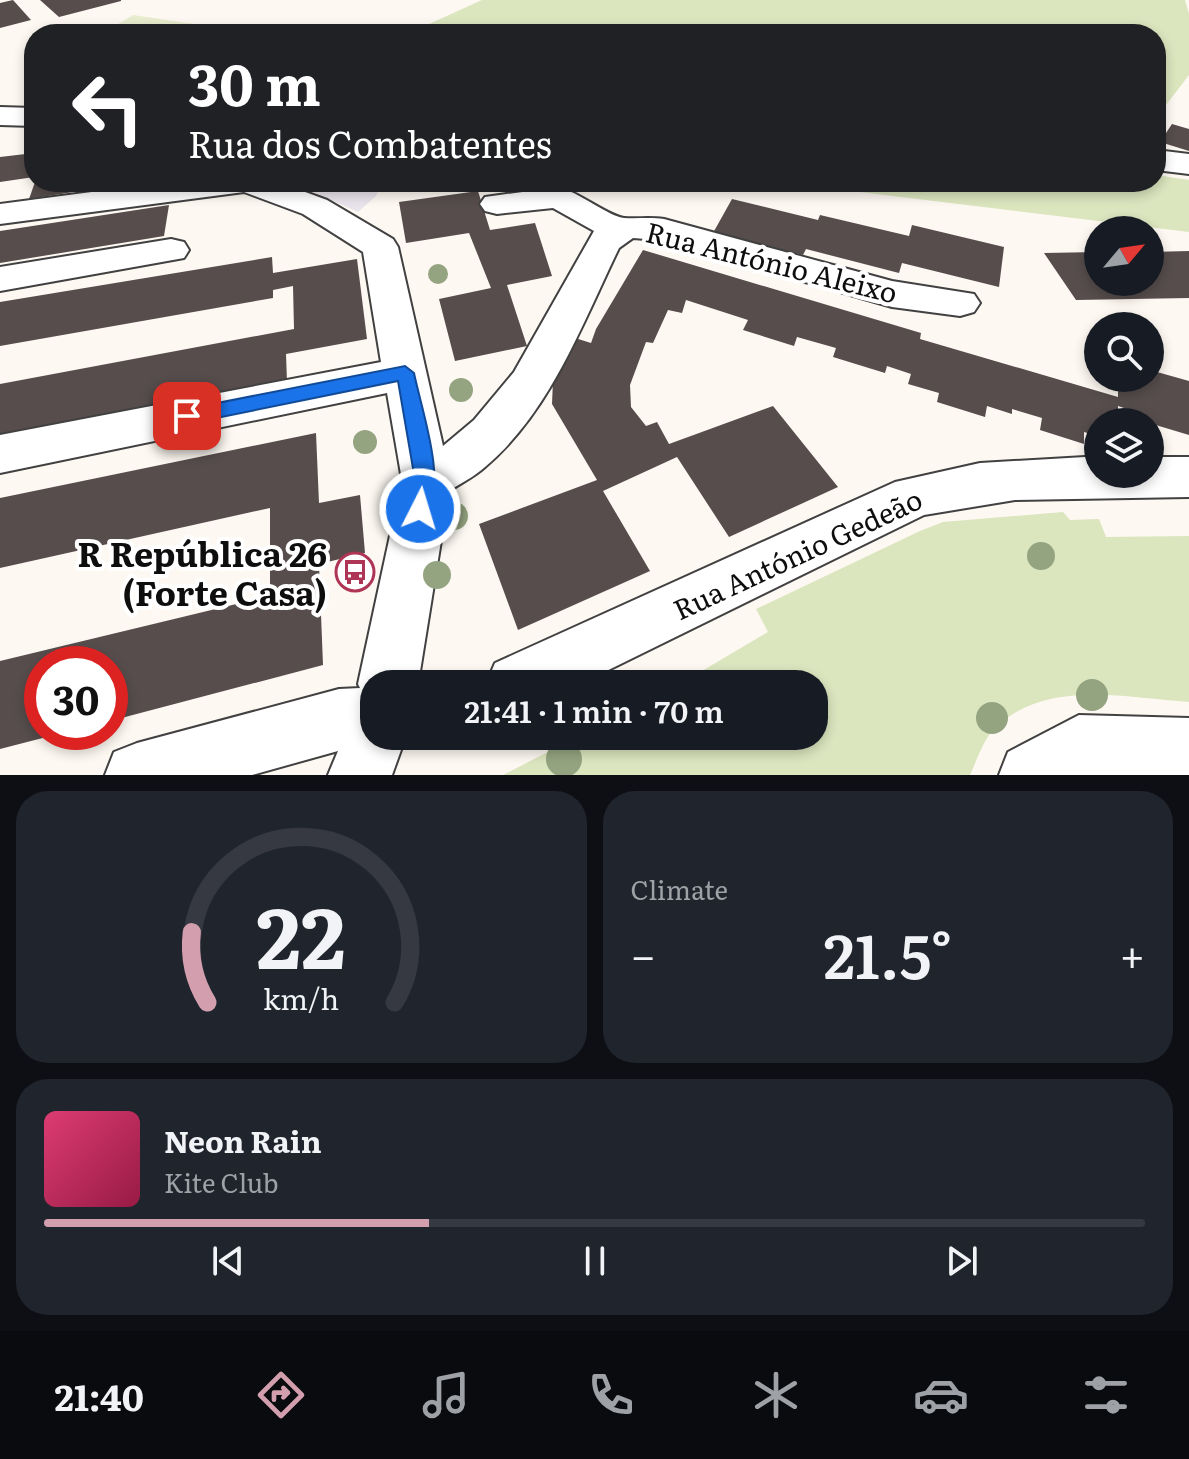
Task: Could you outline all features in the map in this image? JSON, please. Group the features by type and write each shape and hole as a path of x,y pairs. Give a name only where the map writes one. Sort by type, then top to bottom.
{"street":[{"path":"0,116 24,117"},
{"path":"1166,161 1189,164"},
{"path":"0,214 169,192"},
{"path":"274,192 315,207 380,247 426,480 391,670"},
{"path":"497,204 559,197 618,230"},
{"name":"Rua António Aleixo","path":"426,480 467,455 490,433 527,387 603,243 618,230 631,226 656,228 892,294 960,303"},
{"path":"0,279 171,250"},
{"path":"0,454 405,373"},
{"name":"Rua António Gedeão","path":"546,670 913,497 945,488 996,482 1189,477"},
{"path":"137,775 339,720 360,719"},
{"path":"1031,775 1079,747 1189,750"},
{"path":"360,775 370,750"}],"shaded area":[{"path":"313,192 378,192 358,212"}],"green space":[{"path":"482,0 1185,0 1189,14 1189,75 1166,105 1166,24 429,24"},
{"path":"133,15 194,24 118,24"},
{"path":"1166,177 1189,180 1189,232 1164,229 1164,216 1084,216 1084,219 860,192 1166,192"},
{"path":"1063,512 1070,520 1099,519 1106,537 1189,536 1189,702 1089,695 1040,702 1017,711 992,731 970,775 503,775 552,750 828,750 828,670 704,670 768,632 756,609 943,522"}],"building":[{"path":"13,0 31,20 0,28 0,3"},
{"path":"40,0 121,0 121,1 59,17"},
{"path":"1172,124 1189,129 1189,151 1166,144 1166,133"},
{"path":"24,154 24,178 0,182 0,157"},
{"path":"31,192 73,192 29,199"},
{"path":"478,192 490,230 535,223 552,276 507,285 527,346 455,361 439,299 491,288 469,233 406,243 399,202"},
{"path":"732,199 818,220 820,215 909,236 912,225 1004,247 999,287 902,263 899,273 806,249 803,255 713,233"},
{"path":"169,205 164,236 0,263 0,231"},
{"path":"643,250 921,333 920,339 1084,387 1084,392 1101,392 1118,397 1118,392 1164,392 1164,374 1189,381 1189,435 1164,428 1164,408 1084,408 1084,444 1040,430 1042,418 1012,409 1012,414 987,406 985,417 937,402 939,393 908,384 911,374 887,366 885,373 833,357 836,348 797,337 794,346 743,330 748,320 686,300 682,313 668,310 653,343 646,342 630,385 631,407 646,426 657,422 669,444 773,406 838,487 729,537 677,457 603,491 650,571 518,630 479,524 597,480 552,404 553,380 575,338 591,343 596,329"},
{"path":"1189,251 1189,298 1076,300 1044,253 1084,252 1084,296 1164,296 1164,252"},
{"path":"272,257 273,273 357,259 367,339 286,354 287,382 0,439 0,384 294,329 293,286 273,290 273,298 0,346 0,302"},
{"path":"316,433 319,503 360,495 365,553 319,564 323,665 128,716 128,646 62,646 270,596 270,508 0,568 0,498"},
{"path":"24,655 24,743 0,749 0,661"}],"place":[{"name":"R República 26 (Forte Casa)","path":"355,572"}],"route":[{"path":"187,416 405,373 426,480 420,509"}]}
